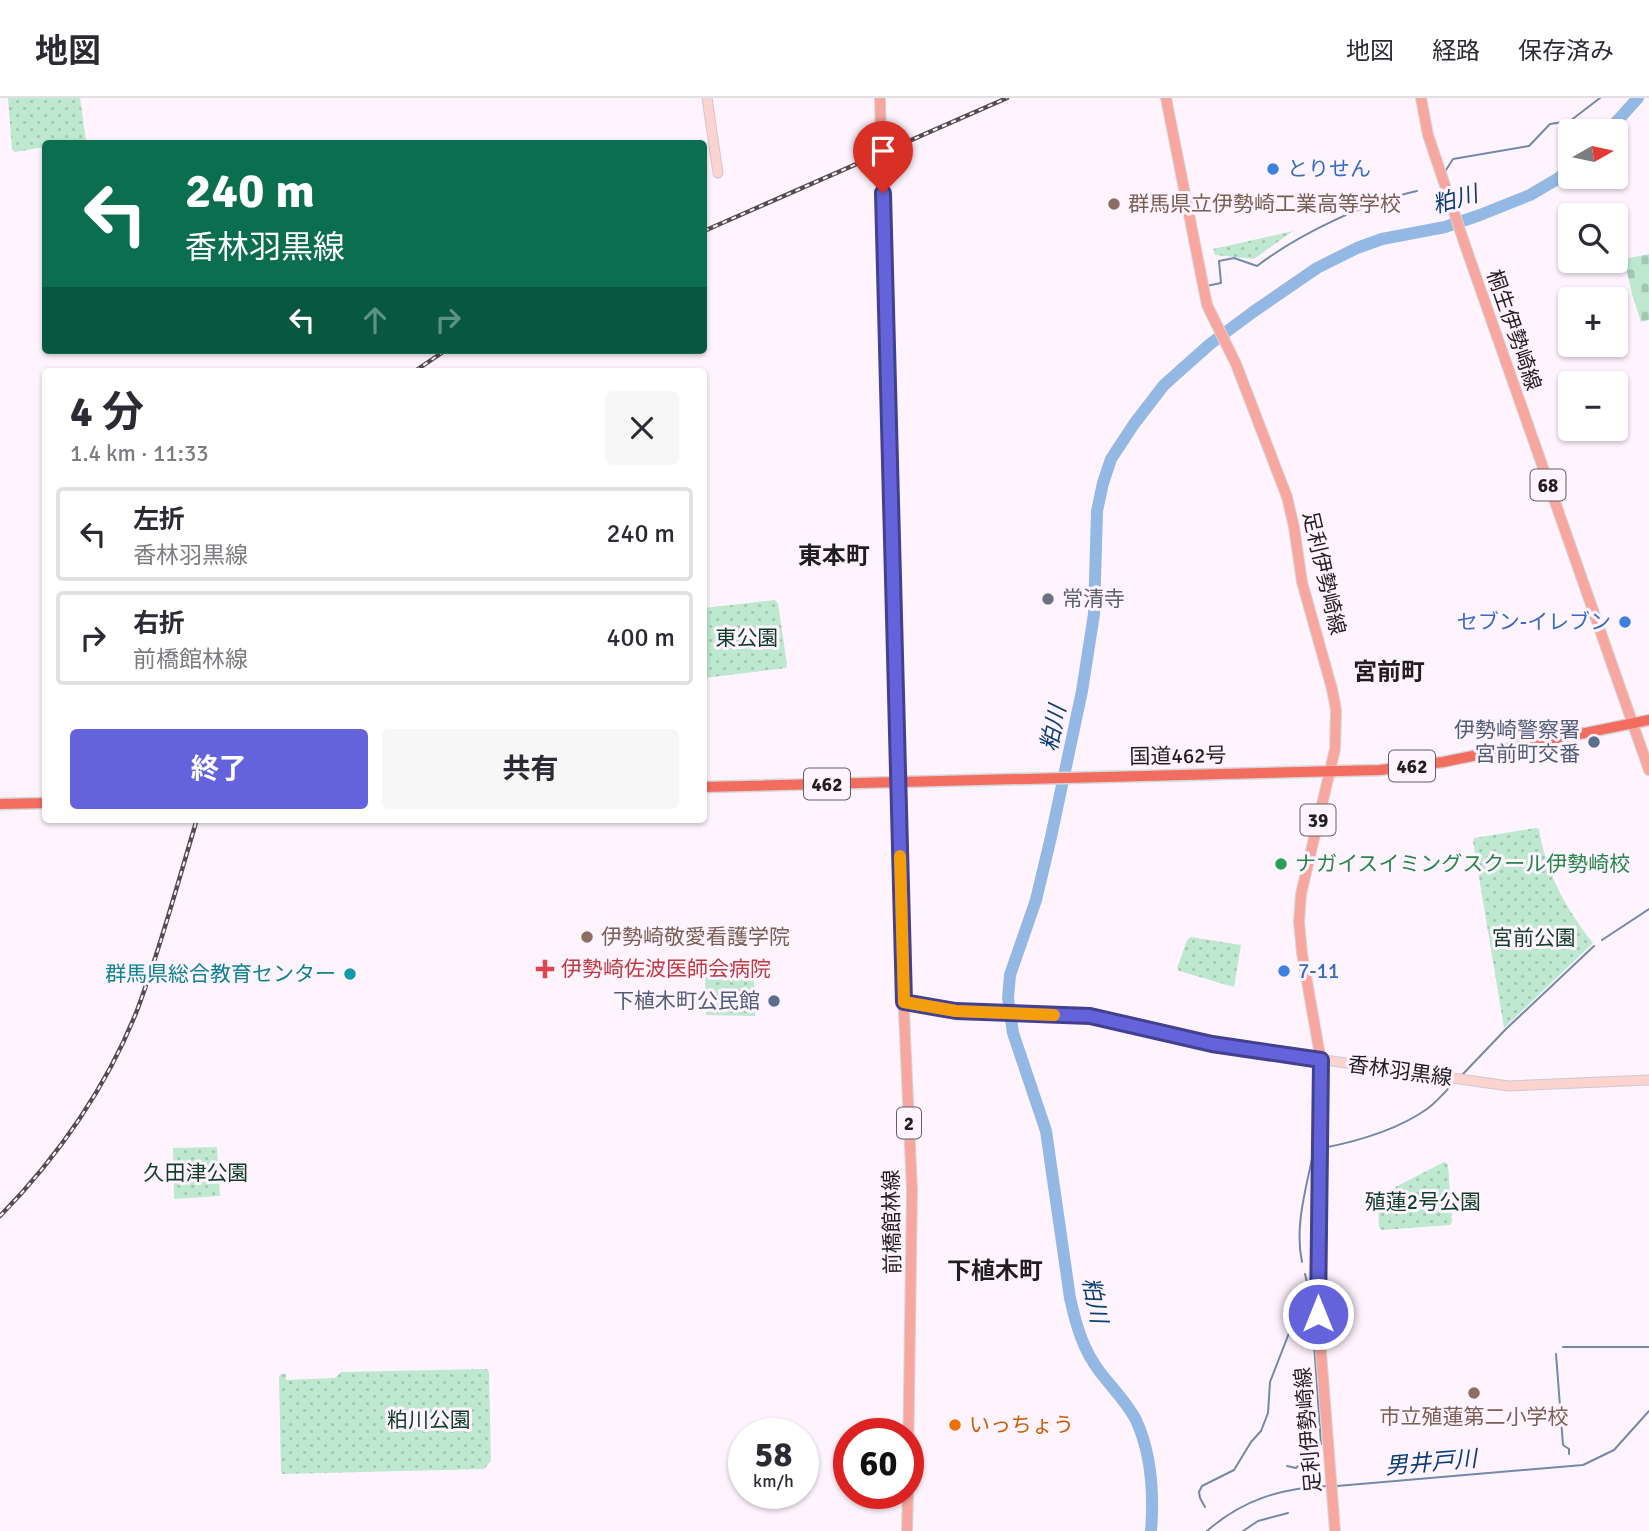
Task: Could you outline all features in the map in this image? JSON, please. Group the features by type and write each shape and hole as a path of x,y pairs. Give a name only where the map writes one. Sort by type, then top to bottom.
{"highway":[{"name":"国道462号","path":"707,787 1389,769 1443,762 1649,720"},
{"path":"0,804 42,803"}],"main road":[{"path":"707,98 718,173"},
{"name":"前橋館林線","path":"880,98 904,1002 913,1226 909,1418"},
{"name":"足利伊勢崎線","path":"1166,98 1203,292 1235,362 1290,507 1302,582 1332,688 1337,723 1330,772 1312,845 1299,915 1302,953 1321,1060 1318,1314 1335,1531"},
{"name":"桐生伊勢崎線","path":"1420,98 1428,135 1465,246 1649,770"},
{"name":"香林羽黒線","path":"904,1002 954,1011 1090,1016 1212,1044 1509,1086 1649,1080"},
{"path":"907,1531 908,1509"}],"green space":[{"path":"8,98 80,98 86,140 42,140 42,148 15,152 12,150"},
{"path":"1293,231 1254,259 1215,255 1213,249"},
{"path":"1649,254 1649,320 1641,322 1627,273 1628,258"},
{"name":"東公園","path":"775,600 778,603 786,668 707,678 707,608"},
{"name":"宮前公園","path":"1539,829 1558,890 1593,943 1504,1028 1473,841 1474,838"},
{"path":"1191,937 1241,945 1234,987 1179,971 1177,968 1187,940"},
{"path":"754,968 755,1016 706,1015 705,970"},
{"name":"久田津公園","path":"217,1147 220,1196 174,1199 173,1148"},
{"name":"殖蓮2号公園","path":"1444,1162 1448,1164 1450,1225 1382,1230 1379,1227 1378,1196"},
{"name":"粕川公園","path":"487,1369 491,1461 484,1469 281,1472 281,1374 286,1374 286,1380 335,1378 341,1372"}],"waterway":[{"path":"1446,170 1453,159 1529,146 1550,124 1570,121 1600,98"},
{"name":"粕川","path":"1619,119 1638,98"},
{"name":"粕川","path":"1151,1531 1151,1474 1146,1447 1128,1407 1089,1355 1075,1318 1046,1131 1013,1033 1008,998 1010,975 1036,900 1082,691 1094,614 1097,511 1103,483 1111,459 1164,385 1210,344 1317,268 1382,239 1445,227 1480,215 1530,195 1558,179"},
{"path":"1206,286 1221,283 1219,261 1234,258 1257,266 1293,242 1355,211 1417,191"},
{"path":"1602,940 1649,909"},
{"path":"1462,1075 1506,1029 1594,946"},
{"path":"1323,1148 1364,1138 1403,1123 1431,1106 1455,1081"},
{"path":"1302,1262 1300,1220 1314,1149 1317,1149"},
{"path":"1287,1466 1296,1468 1321,1444 1314,1343 1298,1310 1308,1286 1305,1274"},
{"path":"1205,1507 1199,1492 1202,1486 1234,1470 1261,1431 1268,1413 1270,1382 1298,1310"},
{"path":"1563,1347 1649,1347"},
{"path":"1556,1354 1563,1445 1569,1449 1569,1454"},
{"name":"男井戸川","path":"1337,1486 1583,1465 1614,1450 1649,1411"},
{"name":"男井戸川","path":"1207,1531 1234,1511 1263,1498 1294,1490 1328,1486"},
{"path":"1243,1531 1258,1521 1288,1513"}],"railway":[{"path":"707,230 1007,98"},
{"path":"419,368 440,354"},
{"path":"0,1216 42,1169 80,1119 126,1037 162,938 196,823"}],"slow traffic":[{"path":"900,856 904,1002 956,1011 1054,1015"}],"place":[{"name":"とりせん","path":"1273,169"},
{"name":"群馬県立伊勢崎工業高等学校","path":"1114,204"},
{"name":"常清寺","path":"1048,599"},
{"name":"セブン-イレブン","path":"1625,622"},
{"name":"伊勢崎警察署 宮前町交番","path":"1594,742"},
{"name":"ナガイスイミングスクール伊勢崎校","path":"1281,864"},
{"name":"伊勢崎敬愛看護学院","path":"587,937"},
{"name":"伊勢崎佐波医師会病院","path":"545,969"},
{"name":"7-11","path":"1284,971"},
{"name":"群馬県総合教育センター","path":"350,974"},
{"name":"下植木町公民館","path":"774,1001"},
{"name":"市立殖蓮第二小学校","path":"1474,1393"},
{"name":"いっちょう","path":"955,1425"}],"district":[{"name":"東本町","path":"834,556"},
{"name":"宮前町","path":"1389,672"},
{"name":"下植木町","path":"995,1271"}],"route":[{"path":"883,193 904,1002 956,1011 1090,1016 1212,1044 1321,1060 1318,1314"}]}
